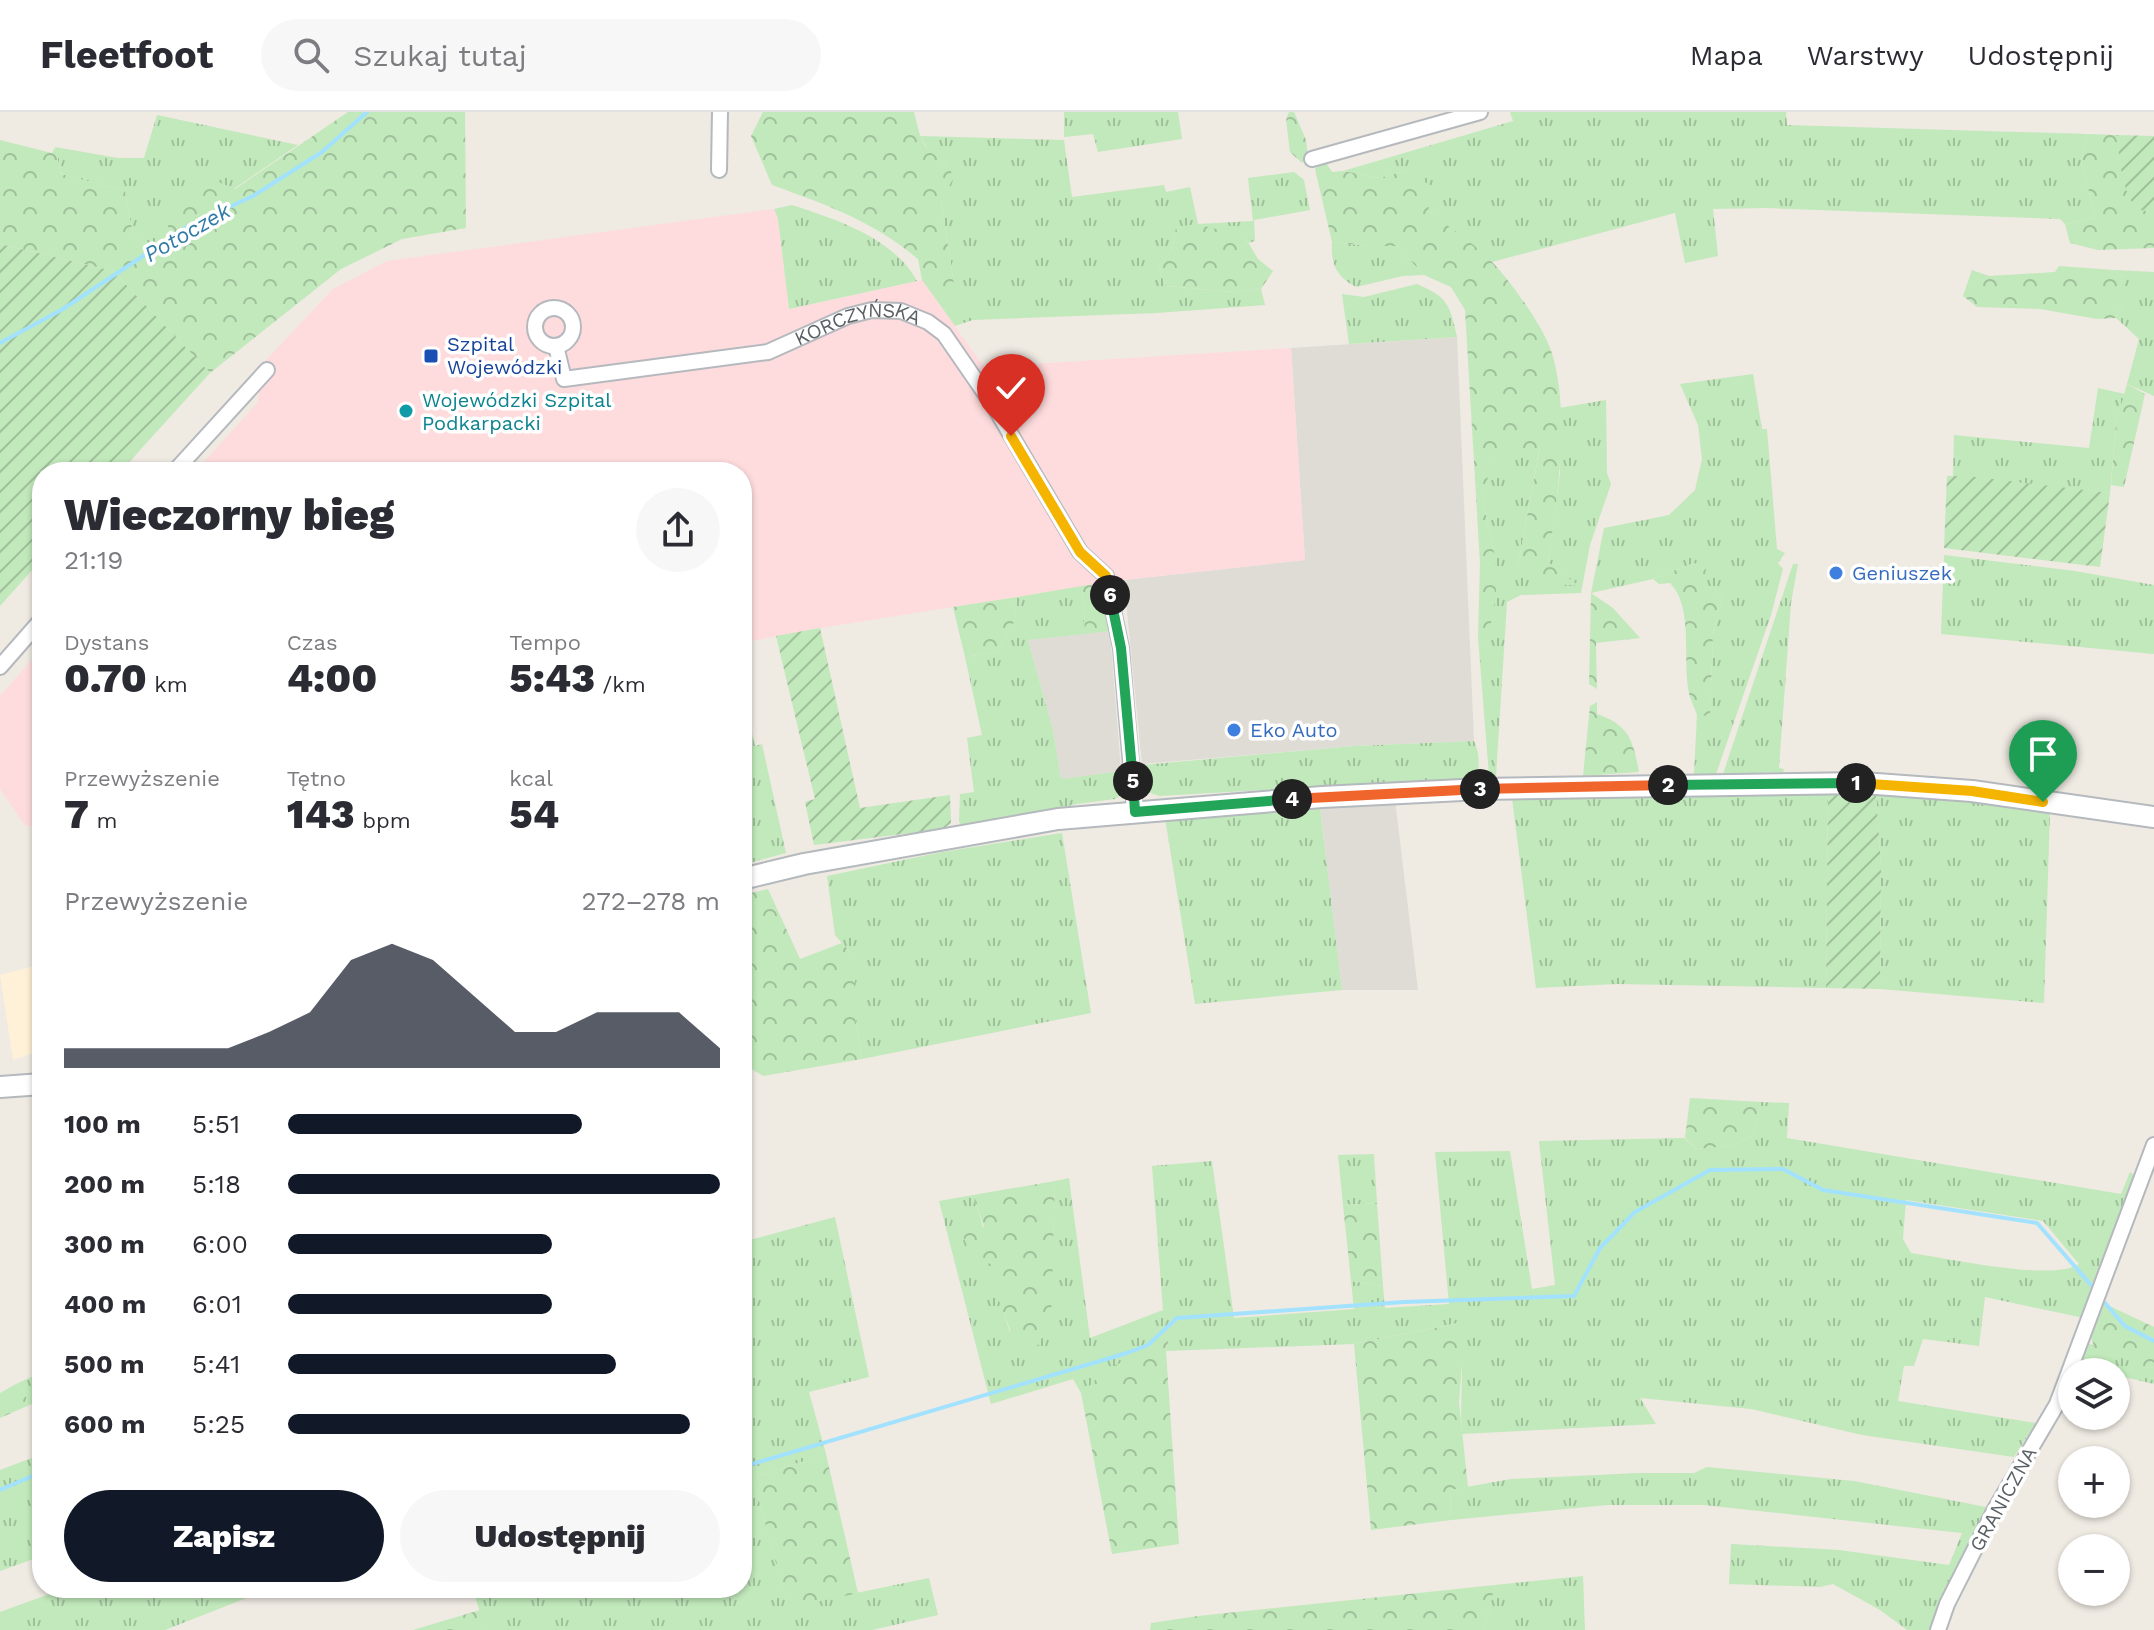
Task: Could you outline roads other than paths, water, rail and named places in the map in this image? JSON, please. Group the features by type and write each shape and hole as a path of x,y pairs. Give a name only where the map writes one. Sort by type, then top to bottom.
{"main road":[{"path":"752,877 804,864 1058,819 1322,797 1482,789 1863,783 1972,791 2154,817"},
{"path":"0,1087 32,1085"}],"street":[{"path":"719,170 720,112"},
{"path":"1312,159 1480,112"},
{"name":"KORCZYŃSKA","path":"556,346 564,379 768,352 848,316 872,310 901,311 928,322 944,334 995,408 1080,552 1106,576 1121,648 1135,812"},
{"path":"183,462 267,370"},
{"path":"0,667 32,630"},
{"name":"GRANICZNA","path":"1938,1630 1947,1604 1994,1511 2057,1404 2154,1145"}],"waterway":[{"name":"Potoczek","path":"0,343 63,309 190,225 253,196 322,152 367,112"},
{"path":"752,1464 1127,1353 1148,1345 1177,1318 1404,1302 1574,1296 1600,1248 1635,1212 1710,1170 1783,1169 1823,1190 2037,1223 2091,1285"},
{"path":"2105,1303 2125,1326 2154,1341"},
{"path":"0,1490 32,1476"}],"place":[{"name":"Szpital Wojewódzki","path":"431,356"},
{"name":"Wojewódzki Szpital Podkarpacki","path":"406,411"},
{"name":"Geniuszek","path":"1836,573"},
{"name":"Eko Auto","path":"1234,730"}]}
